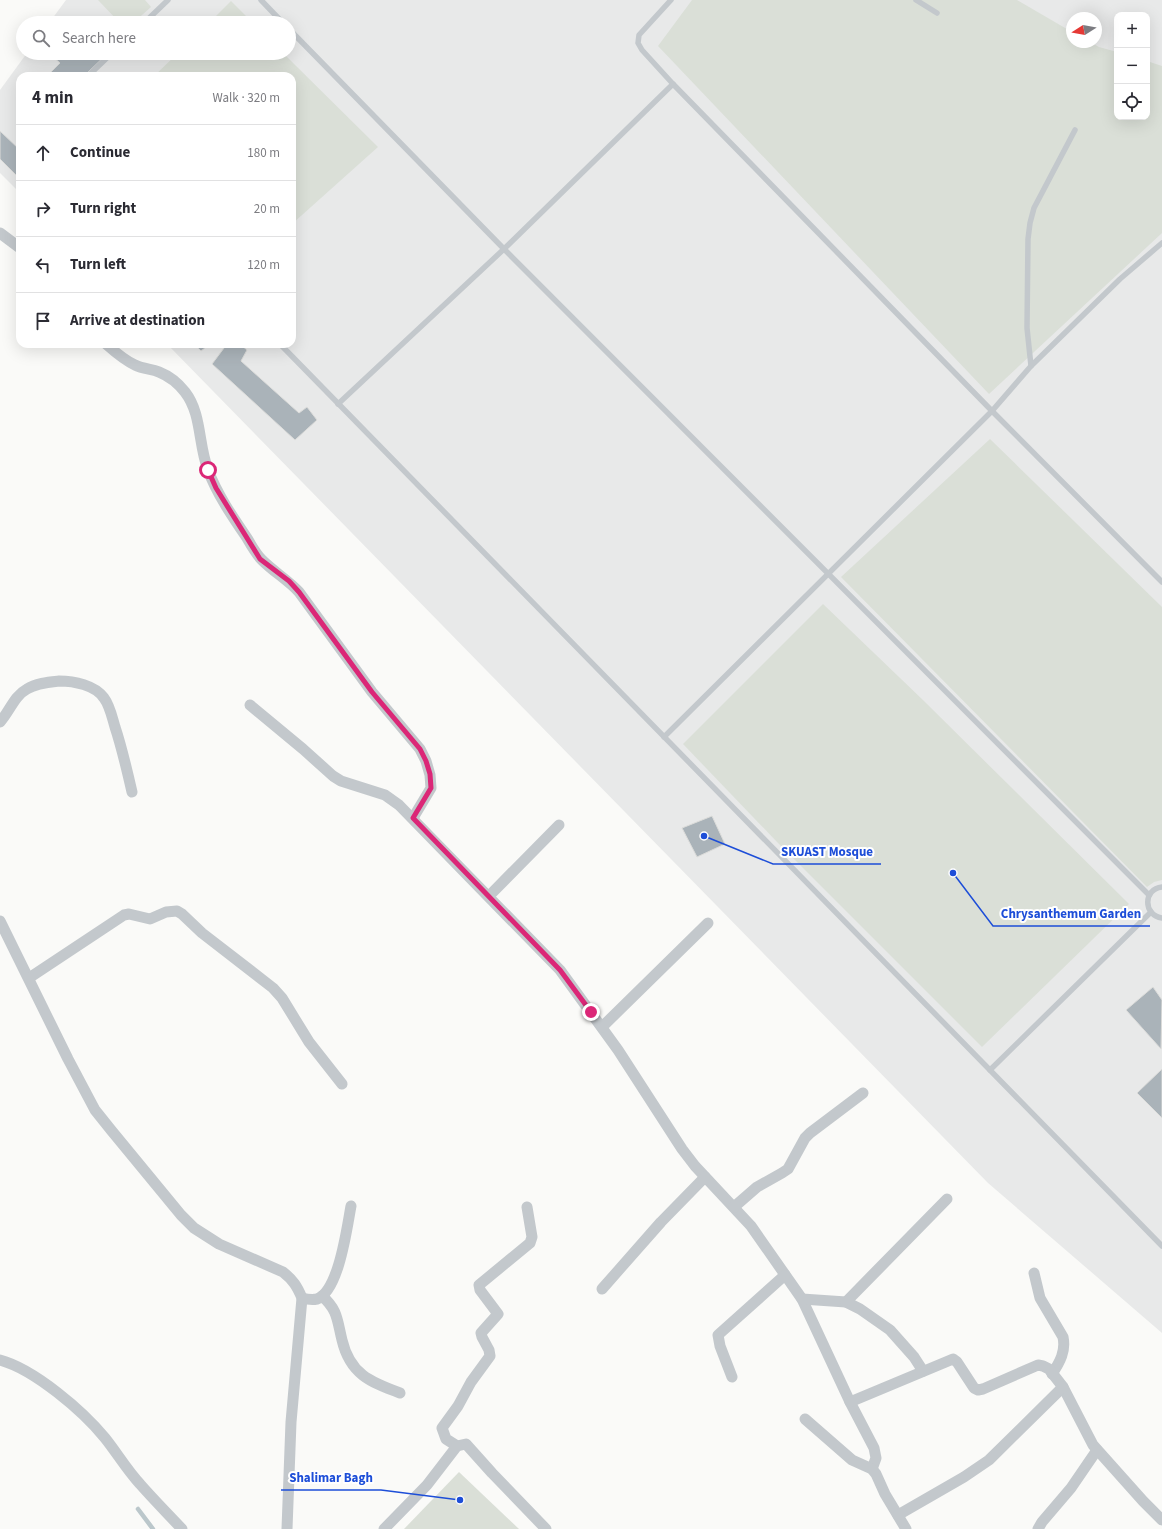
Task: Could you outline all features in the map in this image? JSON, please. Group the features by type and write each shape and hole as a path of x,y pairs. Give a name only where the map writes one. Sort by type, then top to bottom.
{"street":[{"path":"0,233 16,245"},
{"path":"111,348 135,366 159,372 174,381 185,393 193,405 204,460 216,488 260,559 289,581 299,592 372,692 420,749 430,774 431,788 413,818"},
{"path":"0,722 8,714 15,700 21,693 34,685 65,681 81,683 95,690 104,697 110,708 125,760 132,792"},
{"path":"250,705 333,776 341,781 385,795 399,805 560,970 602,1027 682,1149 705,1177 750,1226 802,1299 876,1454 872,1469"},
{"path":"488,896 559,825"},
{"path":"28,978 124,915 129,914 150,919 166,912 177,911 202,933 273,988 282,998 309,1042 342,1084"},
{"path":"0,921 68,1059 95,1110 181,1215 194,1228 219,1244 283,1272 291,1278 297,1286 302,1298 292,1422 287,1529"},
{"path":"602,1027 708,923"},
{"path":"734,1207 757,1187 788,1169 805,1138 862,1093"},
{"path":"602,1289 661,1222 705,1177"},
{"path":"846,1302 947,1198"},
{"path":"302,1298 313,1299 322,1296 332,1284 343,1250 351,1206"},
{"path":"457,1446 446,1439 442,1428 458,1406 471,1382 490,1356 490,1350 481,1333 498,1314 480,1290 479,1286 530,1243 532,1237 527,1207"},
{"path":"1034,1273 1040,1298 1063,1337 1064,1343 1062,1356 1052,1374"},
{"path":"732,1377 720,1346 718,1335 785,1275"},
{"path":"322,1296 334,1309 346,1352 358,1372 374,1383 400,1393"},
{"path":"802,1299 846,1302 860,1309 890,1330 914,1357 923,1371"},
{"path":"850,1402 953,1359 957,1362 974,1388 980,1390 1038,1365 1043,1366 1063,1387 1087,1435 1098,1450 1143,1501 1162,1520"},
{"path":"0,1360 9,1362 18,1367 55,1391 86,1418 104,1437 139,1484 182,1529"},
{"path":"898,1515 964,1477 989,1460 1063,1387"},
{"path":"805,1419 852,1460 872,1469 906,1529"},
{"path":"384,1529 427,1485 457,1446 466,1444 546,1529"},
{"path":"1038,1529 1086,1468 1098,1450"}],"lane":[{"path":"151,16 168,0"},
{"path":"261,0 276,16"},
{"path":"671,0 639,35 638,43 642,50 673,84 992,411 1162,582"},
{"path":"916,0 937,13"},
{"path":"296,36 504,249 1149,896"},
{"path":"92,72 105,60"},
{"path":"338,404 504,249 673,84"},
{"path":"1031,366 1027,328 1028,239 1030,223 1034,208 1075,130"},
{"path":"664,737 992,411 1031,366 1120,279 1162,243"},
{"path":"284,348 1162,1246"},
{"path":"1162,887 1155,889 1149,896 1148,902 1151,912 1162,918"},
{"path":"990,1070 1151,912"}],"shaded area":[{"path":"66,0 1162,0 1162,1333 988,1183 171,348 296,348 296,72 16,72 16,189 0,173 0,90 22,60 296,60 296,16 54,16"},
{"path":"98,0 145,0 151,7 141,16 113,16"},
{"path":"692,0 1017,0 1066,29 1066,48 1102,48 1114,51 1114,120 1150,120 1150,62 1162,66 1162,233 989,394 658,46"},
{"path":"231,1 246,16 216,16"},
{"path":"171,60 290,60 378,147 296,220 296,72 158,72"},
{"path":"990,439 1162,607 1162,880 1154,882 1147,887 841,577"},
{"path":"823,604 924,701 1129,904 982,1047 778,843 683,744"},
{"path":"459,1472 519,1529 404,1529"}],"building":[{"path":"57,60 101,60 88,72 51,72 60,63"},
{"path":"0,131 16,146 16,175 0,159"},
{"path":"198,348 205,348 201,351"},
{"path":"224,348 245,348 247,350 241,361 299,413 307,407 317,420 295,440 212,364"},
{"path":"712,816 725,844 697,857 682,828"},
{"path":"1153,987 1162,1000 1161,1049 1126,1010"},
{"path":"1162,1069 1162,1118 1137,1093"}],"waterway":[{"path":"138,1509 153,1529"}],"place":[{"name":"SKUAST Mosque","path":"704,836"},
{"name":"Chrysanthemum Garden","path":"953,873"},
{"name":"Shalimar Bagh","path":"460,1500"}],"route":[{"path":"208,470 216,488 238,526 260,559 289,581 299,592 372,692 420,749 430,774 431,788 413,818 560,970 591,1012"}]}
